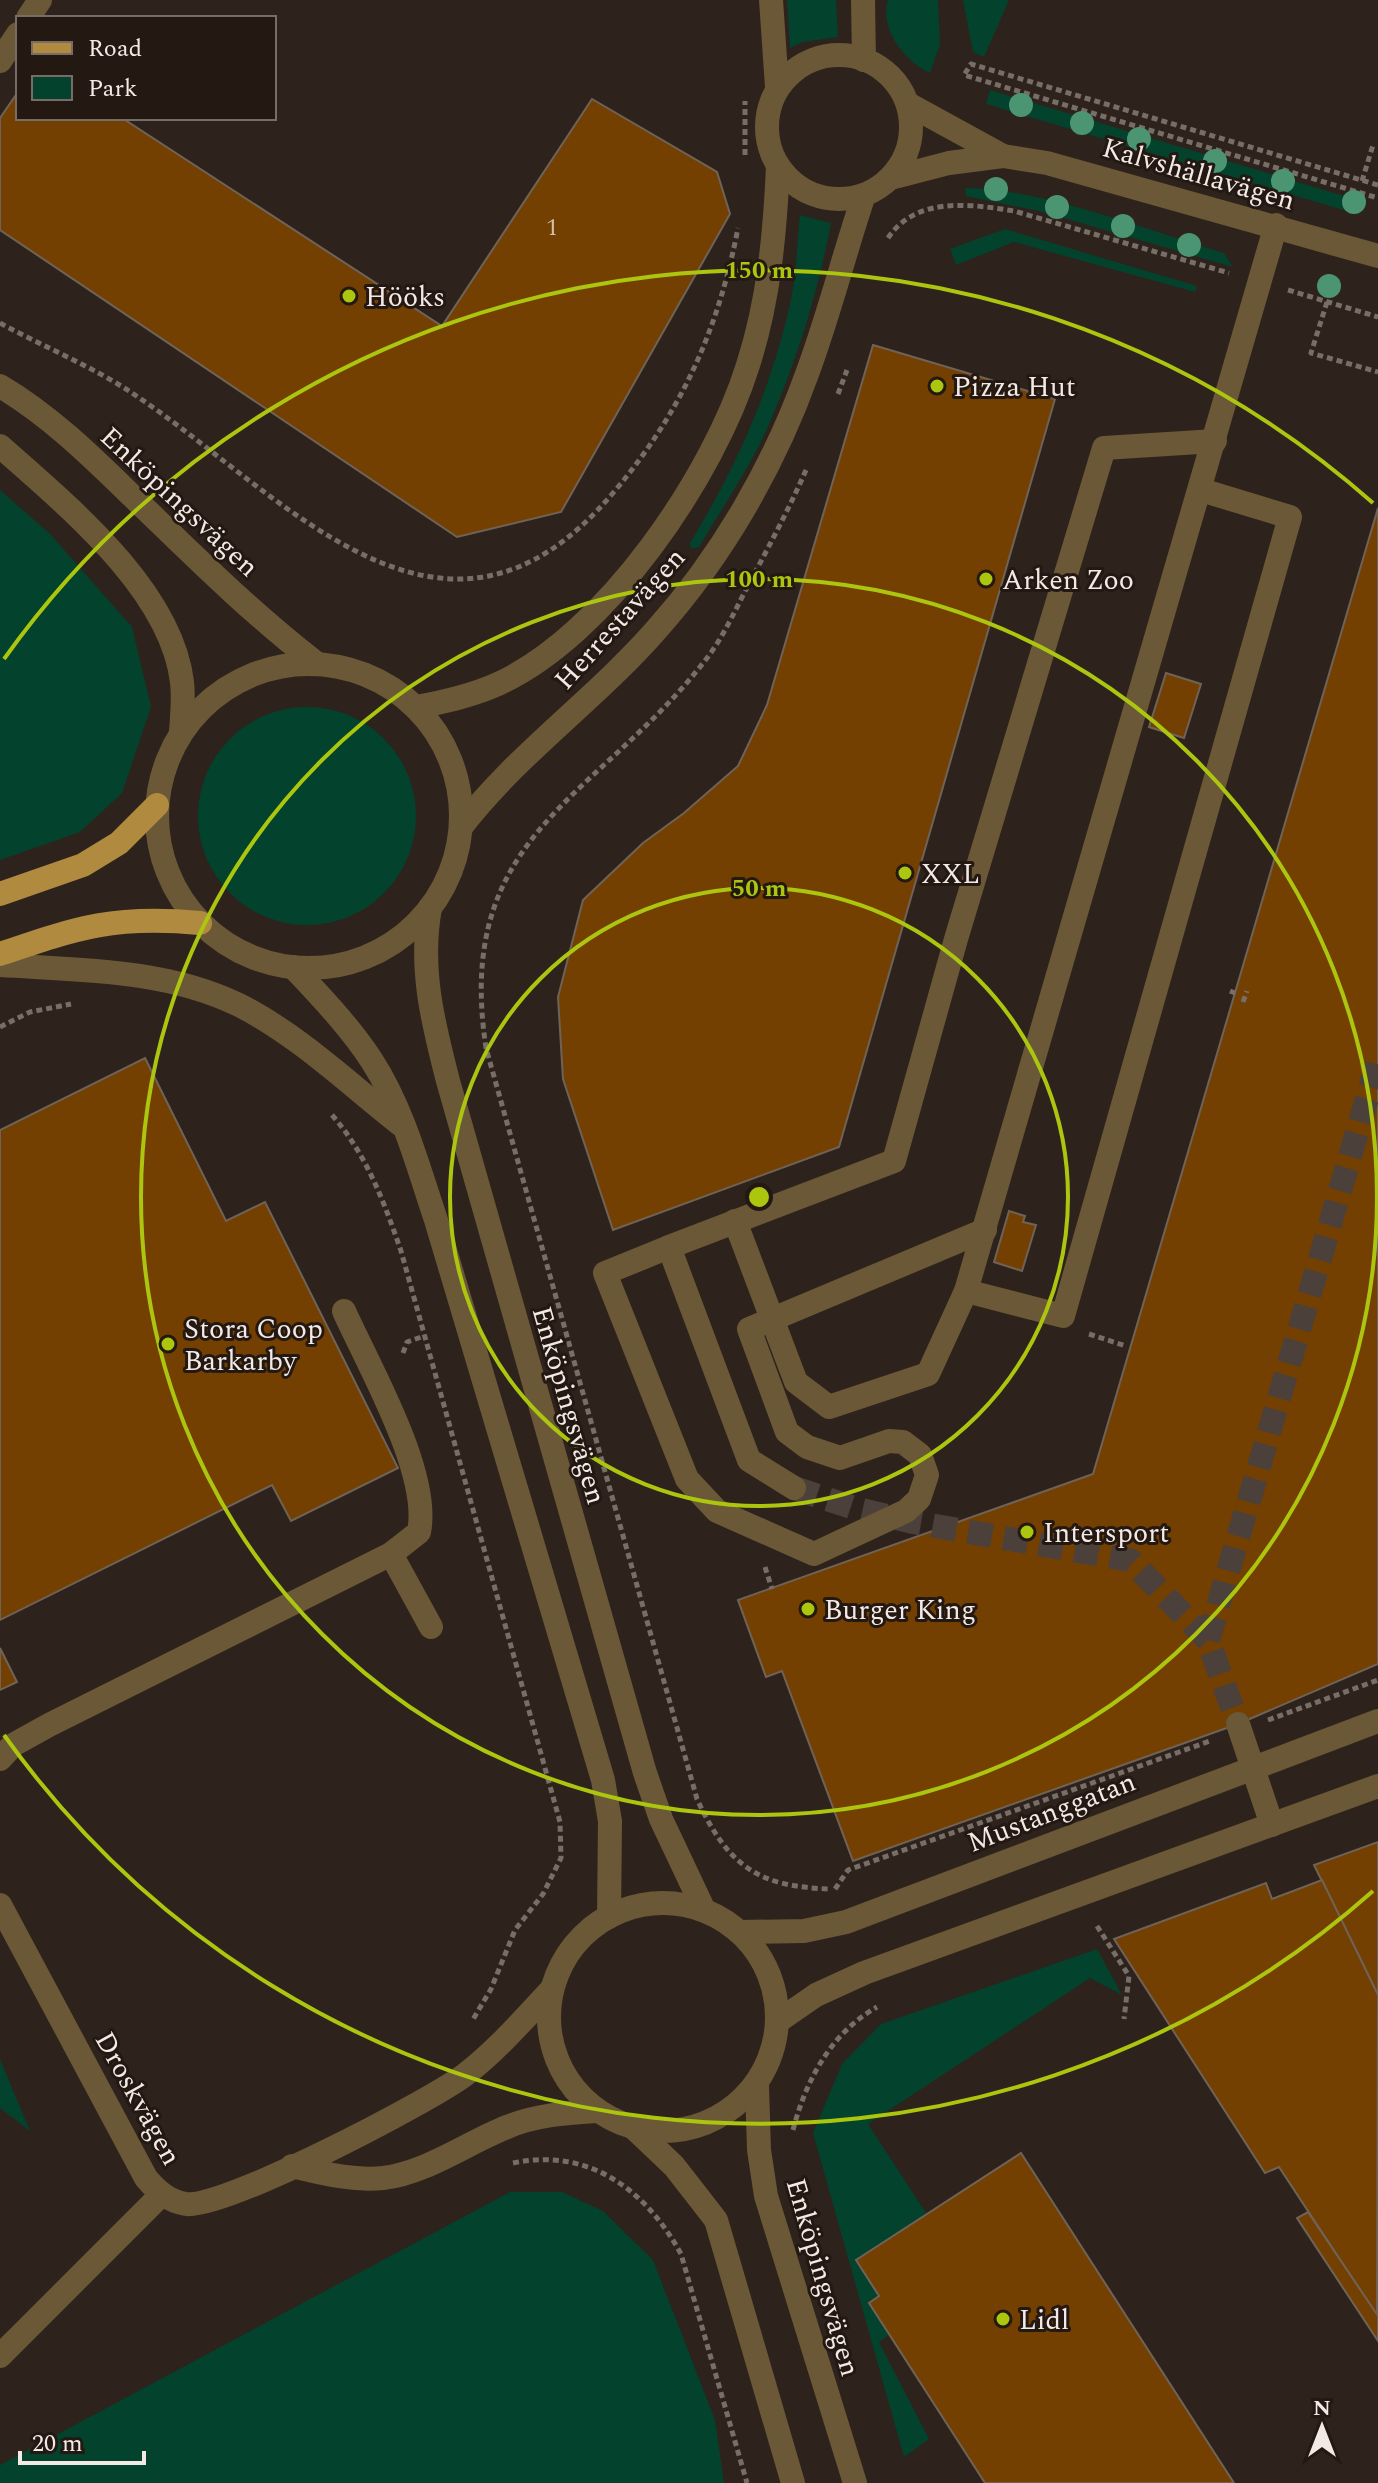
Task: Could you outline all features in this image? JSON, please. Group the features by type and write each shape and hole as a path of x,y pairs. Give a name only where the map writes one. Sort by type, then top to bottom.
{"main road":[{"path":"0,894 83,865 119,843 157,805"},
{"path":"0,954 86,926 122,919 200,923"}],"street":[{"name":"Herrestavägen","path":"416,707 453,701 500,683 546,653 592,613 644,556 685,501 722,433 748,365 771,257 778,166 768,141 767,127 767,113 777,87 771,0"},
{"path":"863,0 866,31 864,60"},
{"path":"866,31 877,0"},
{"path":"0,61 16,37"},
{"path":"777,87 794,69 815,57 839,53 864,60 892,75 910,105 911,144 891,178 864,195 841,200 816,196 795,185 778,166"},
{"name":"Kalvshällavägen","path":"910,105 1003,156"},
{"name":"Kalvshällavägen","path":"891,178 949,163 1003,156 1047,163 1378,256"},
{"name":"Herrestavägen","path":"461,827 493,786 615,675 706,569 776,450 807,375 864,195"},
{"path":"735,1221 796,1382 829,1407 928,1374 966,1291 985,1230 1276,225"},
{"name":"Enköpingsvägen","path":"0,386 22,399 98,463 272,629 316,663"},
{"path":"985,1230 749,1329 787,1432 807,1447 840,1458 889,1441 903,1442 920,1455 927,1475 919,1499 906,1511 814,1554 717,1511 687,1479 605,1273 894,1161 961,924 1104,448 1215,441"},
{"path":"0,446 82,519 150,602 169,640 182,681 181,732"},
{"path":"966,1291 1063,1316 1290,517 1201,490"},
{"path":"316,663 370,676 395,689 416,707 442,742 453,769 458,783 461,827 456,856 446,883 430,908 409,931 384,949 340,964 293,967 243,953 200,923 184,903 162,856 157,805 164,767 181,732 207,702 240,680 277,666 316,663"},
{"name":"Enköpingsvägen","path":"430,908 424,963 432,1019 448,1081 645,1773 661,1819 703,1908"},
{"path":"0,965 121,973 181,984 239,1005 295,1042 405,1128"},
{"path":"293,967 335,1011 373,1063 405,1128 436,1220 603,1780 610,1821 609,1917"},
{"path":"669,1247 749,1460 794,1488"},
{"path":"0,1759 13,1745 49,1725 391,1554 419,1532 422,1518 419,1484 344,1311"},
{"path":"391,1554 431,1627"},
{"name":"Mustanggatan","path":"740,1932 804,1931 846,1922 1251,1766 1378,1721"},
{"path":"1239,1727 1272,1825"},
{"path":"777,2022 816,1995 864,1973 1378,1786"},
{"path":"634,2128 677,2130 699,2125 737,2104 757,2085 774,2046 777,2022 768,1973 740,1932 703,1908 655,1902 631,1907 588,1930 572,1948 552,1989 549,2031 554,2052 576,2092 596,2111 634,2128 674,2166 716,2220 793,2483"},
{"name":"Droskvägen","path":"0,1905 146,2178 161,2195 188,2205 215,2200 292,2166 440,2093 498,2048 552,1989"},
{"name":"Enköpingsvägen","path":"757,2085 759,2150 766,2196 855,2483"},
{"path":"292,2166 336,2176 386,2178 414,2170 510,2125 540,2117 596,2111"},
{"path":"0,2356 161,2195"}],"path":[{"path":"1378,185 971,64 964,75 1378,198"},
{"path":"745,93 745,166"},
{"path":"1362,181 1373,145"},
{"path":"883,249 889,235 905,218 927,209 985,206 1014,211 1378,317"},
{"path":"0,323 128,390 324,534 415,577 477,580 529,566 593,517 638,464 695,373 727,281 739,224"},
{"path":"1327,302 1311,353 1378,372"},
{"path":"832,408 848,367"},
{"path":"810,460 793,500 708,657 665,706 552,813 508,875 490,918 481,973 481,1014 486,1048 697,1799 712,1831 726,1848 756,1873 783,1886 835,1889 848,1870 1239,1727 1378,1680"},
{"path":"1243,1002 1247,991"},
{"path":"1082,1332 1126,1346"},
{"path":"1097,1926 1129,1976 1124,2019"},
{"path":"792,2134 799,2108 826,2052 858,2019 876,2008"},
{"path":"507,2165 561,2158 587,2165 633,2193 672,2238 681,2254 747,2483"}],"green space":[{"path":"787,0 836,0 838,37 803,42 790,48"},
{"path":"888,0 938,0 940,45 930,73 912,61 896,43 887,22"},
{"path":"963,0 1009,0 984,57 973,52"},
{"path":"990,90 1361,201 1357,214 986,104"},
{"path":"965,188 1027,195 1095,212 1224,253 1233,267 1039,211 966,196"},
{"path":"800,215 831,223 805,328 760,444 699,547 691,549 690,543 752,423 775,360 794,284"},
{"path":"1005,229 1197,286 1195,292 1014,242 956,265 950,249"},
{"path":"0,490 50,534 132,627 151,707 122,793 80,832 0,860"},
{"path":"307,707 349,715 384,739 408,774 416,816 408,858 384,893 349,917 307,925 265,917 230,893 206,858 198,816 206,774 230,739 265,715"},
{"path":"1097,1949 1122,1995 1090,1978 868,2124 926,2213 856,2260 879,2296 869,2303 889,2335 879,2342 929,2439 904,2457 813,2133 842,2064 881,2024"},
{"path":"0,2059 30,2131 0,2108"},
{"path":"510,2192 562,2192 603,2211 653,2260 715,2420 724,2483 0,2483 0,2465"}],"building":[{"path":"16,95 16,120 125,120 442,326 592,99 717,172 730,214 561,512 457,537 0,230 0,118"},
{"path":"873,345 1055,399 839,1147 613,1230 563,1079 558,997 583,900 643,843 684,813 738,766 767,705"},
{"path":"1378,508 1378,1664 1238,1724 853,1861 782,1671 766,1677 738,1600 1093,1474"},
{"path":"1166,673 1201,684 1184,738 1149,727"},
{"name":"Stora Coop Barkarby","path":"145,1058 226,1221 265,1202 398,1468 291,1521 272,1485 0,1620 0,1130"},
{"path":"1009,1211 1025,1216 1023,1222 1036,1225 1022,1271 994,1262"},
{"path":"0,1648 17,1682 0,1690"},
{"path":"1378,1842 1378,1995 1314,1865"},
{"path":"1322,1880 1378,1995 1377,2316 1279,2167 1265,2173 1114,1939 1266,1883 1272,1899"},
{"name":"Lidl","path":"1021,2153 1234,2483 985,2483 869,2303 879,2296 856,2260"},
{"path":"1308,2212 1378,2316 1378,2341 1297,2218"}],"tunnel":[{"path":"1208,1640 1378,1061"},
{"path":"794,1488 857,1509 913,1522 1130,1560 1208,1640 1238,1724"}],"place":[{"name":"Hööks","path":"349,296"},
{"name":"Pizza Hut","path":"937,386"},
{"name":"Arken Zoo","path":"986,579"},
{"name":"XXL","path":"905,873"},
{"name":"Stora Coop Barkarby","path":"168,1344"},
{"name":"Intersport","path":"1027,1532"},
{"name":"Burger King","path":"808,1609"},
{"name":"Lidl","path":"1003,2319"}]}
